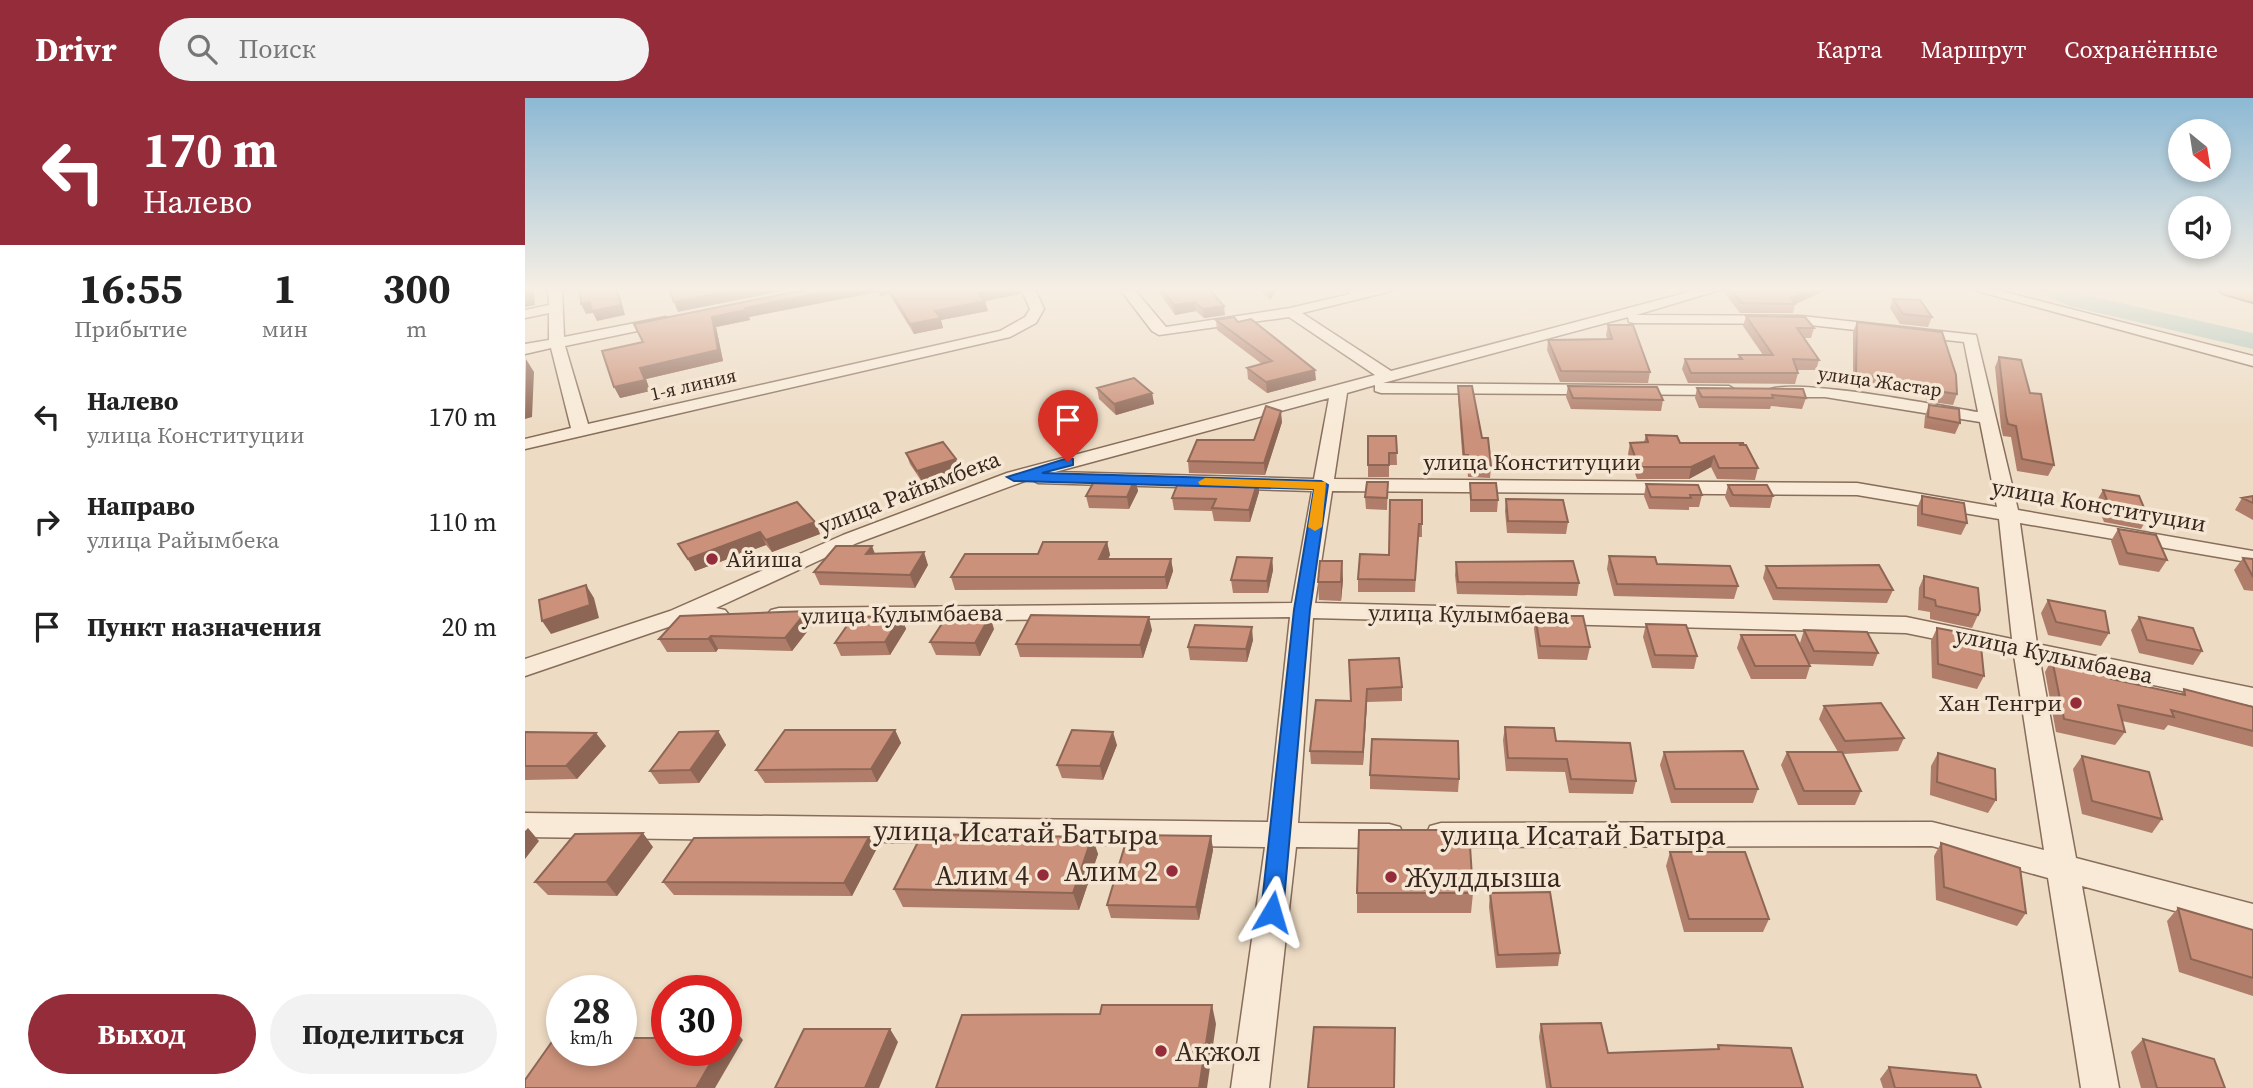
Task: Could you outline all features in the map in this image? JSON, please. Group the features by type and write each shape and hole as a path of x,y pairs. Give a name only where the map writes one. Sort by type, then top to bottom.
{"street":[{"path":"557,335 581,431"},
{"path":"525,349 595,335"},
{"name":"1-я линия","path":"525,444 997,335"},
{"path":"1328,335 1390,378"},
{"name":"улица Райымбека","path":"525,668 678,616 850,539 1014,477 1547,335"},
{"name":"улица Райымбека","path":"1945,335 1971,338 1985,418"},
{"path":"2157,335 2253,360"},
{"path":"1250,1088 1282,836 1302,610 1321,485 1344,389"},
{"name":"улица Жастар","path":"1344,389 1825,392 1985,418"},
{"path":"1985,418 2008,513 2025,648 2100,1088"},
{"name":"улица Конституции","path":"1014,477 1321,485 1857,489 2253,557"},
{"name":"улица Кулымбаева","path":"761,615 1302,610 1906,625 2253,697"},
{"path":"678,616 733,615"},
{"name":"улица Исатай Батыра","path":"525,825 1282,836 1932,834 2061,865 2253,918"}],"building":[{"path":"640,335 715,335 718,350 640,368 645,380 614,387 602,351 643,342"},
{"path":"1237,335 1271,335 1315,370 1266,382 1247,368 1272,361"},
{"path":"1611,335 1637,335 1650,372 1561,371 1548,340 1612,339"},
{"path":"1759,335 1802,335 1819,360 1793,359 1798,373 1691,373 1685,359 1742,359 1739,355 1773,355"},
{"path":"1857,335 1943,335 1956,375 1957,394 1930,390 1931,385 1856,374"},
{"path":"1999,357 2021,360 2030,393 2041,394 2054,465 2022,459 2016,426 2008,424 2006,416"},
{"path":"1134,378 1152,393 1114,404 1097,388"},
{"path":"1458,386 1472,386 1482,438 1488,438 1491,466 1469,466 1468,455 1464,455"},
{"path":"1568,386 1657,387 1663,400 1573,398"},
{"path":"1697,388 1803,389 1806,398 1772,395 1773,398 1702,397"},
{"path":"1929,405 1959,409 1960,423 1928,417"},
{"path":"1266,406 1281,411 1264,463 1188,461 1197,440 1254,440"},
{"path":"1646,435 1677,436 1680,443 1744,443 1739,445 1746,445 1758,468 1719,468 1714,456 1691,467 1639,467 1630,443 1648,442"},
{"path":"1368,436 1396,436 1397,453 1389,453 1389,465 1368,465"},
{"path":"943,442 956,459 917,471 906,453"},
{"path":"1096,478 1135,479 1127,497 1086,496"},
{"path":"1180,478 1258,480 1249,510 1212,508 1216,499 1172,498"},
{"path":"1367,482 1388,482 1387,498 1365,497"},
{"path":"1470,483 1496,483 1498,500 1471,500"},
{"path":"1646,484 1698,485 1702,495 1690,495 1691,498 1651,497"},
{"path":"1728,485 1767,485 1773,496 1733,495"},
{"path":"2103,490 2139,496 2148,517 2111,510"},
{"path":"1922,496 1964,503 1967,523 1922,514"},
{"path":"2253,496 2253,503 2242,498"},
{"path":"1506,499 1563,500 1568,522 1508,521"},
{"path":"1390,500 1422,500 1415,580 1358,579 1360,554 1389,555"},
{"path":"797,502 815,522 766,540 760,532 688,559 678,544"},
{"path":"2118,529 2156,535 2167,560 2127,553"},
{"path":"1043,542 1107,542 1099,559 1171,559 1165,577 951,577 965,554 1038,554"},
{"path":"836,546 872,546 866,554 924,552 910,575 814,572"},
{"path":"1609,556 1655,557 1657,564 1730,566 1738,586 1617,584"},
{"path":"1237,557 1272,558 1267,581 1231,580"},
{"path":"2243,558 2253,559 2253,577"},
{"path":"1320,561 1342,561 1341,582 1318,582"},
{"path":"1573,561 1579,583 1458,582 1456,562"},
{"path":"1879,565 1893,590 1777,588 1766,566"},
{"path":"1924,576 1978,588 1978,615 1936,606 1935,600 1924,597"},
{"path":"586,585 590,605 542,621 539,600"},
{"path":"2048,600 2105,611 2109,633 2056,622"},
{"path":"807,611 785,638 711,636 708,639 659,639 680,616"},
{"path":"1031,615 1149,617 1140,645 1016,644"},
{"path":"901,616 885,642 835,643 853,617"},
{"path":"947,616 990,616 975,643 930,642"},
{"path":"1535,616 1583,616 1590,647 1540,646"},
{"path":"2139,617 2193,628 2202,651 2147,640"},
{"path":"1646,624 1686,625 1697,656 1655,655"},
{"path":"1195,625 1252,627 1246,649 1188,647"},
{"path":"1937,628 1980,636 1984,676 1938,664"},
{"path":"1804,630 1867,632 1878,653 1814,651"},
{"path":"1741,635 1795,635 1810,666 1755,666"},
{"path":"1399,658 1402,687 1367,689 1363,752 1310,751 1316,700 1351,701 1349,660"},
{"path":"2052,659 2110,673 2111,679 2185,695 2184,689 2253,707 2253,731 2171,710 2174,717 2118,705 2125,732 2064,719"},
{"path":"1881,703 1904,738 1845,741 1824,706"},
{"path":"1505,727 1554,728 1556,741 1630,743 1636,781 1571,779 1567,759 1508,758"},
{"path":"785,730 895,730 871,769 756,770"},
{"path":"1072,730 1113,732 1100,766 1057,765"},
{"path":"718,731 690,770 650,771 679,732"},
{"path":"525,732 596,733 566,766 525,766"},
{"path":"1372,739 1458,741 1459,779 1370,775"},
{"path":"1743,751 1758,789 1675,789 1664,752"},
{"path":"1787,752 1842,752 1861,791 1804,791"},
{"path":"1938,753 1995,769 1996,800 1937,782"},
{"path":"2082,756 2149,772 2162,819 2092,801"},
{"path":"1359,830 1469,830 1473,893 1357,893"},
{"path":"643,833 606,882 535,882 575,834"},
{"path":"922,834 1092,837 1073,893 894,889"},
{"path":"1128,835 1211,836 1196,907 1107,905"},
{"path":"869,837 844,883 663,882 694,838"},
{"path":"1941,843 2020,868 2026,913 1944,887"},
{"path":"1670,852 1745,852 1769,919 1689,919"},
{"path":"1550,892 1560,953 1498,955 1490,893"},
{"path":"2178,908 2253,930 2253,978 2191,959"},
{"path":"1102,1005 1212,1005 1199,1088 936,1088 962,1015 1100,1014"},
{"path":"1601,1023 1608,1053 1719,1049 1718,1045 1791,1048 1803,1088 1551,1088 1541,1024"},
{"path":"1314,1027 1395,1028 1394,1088 1308,1088"},
{"path":"804,1029 890,1029 865,1088 775,1088"},
{"path":"637,1038 651,1038 651,1066 709,1066 696,1088 525,1088 525,1080 546,1050 546,1066 637,1066"},
{"path":"2143,1039 2214,1059 2225,1088 2157,1088"},
{"path":"1889,1067 1976,1075 1981,1088 1895,1088"}],"waterway":[{"path":"2228,335 2253,341"}],"slow traffic":[{"path":"1205,482 1321,485 1315,527"}],"place":[{"name":"Айиша","path":"712,559"},
{"name":"Хан Тенгри","path":"2076,703"},
{"name":"Алим 2","path":"1172,871"},
{"name":"Алим 4","path":"1043,875"},
{"name":"Жулддызша","path":"1391,877"},
{"name":"Ақжол","path":"1161,1051"}],"route":[{"path":"1068,462 1014,477 1321,485 1302,610 1282,836 1272,912"}]}
